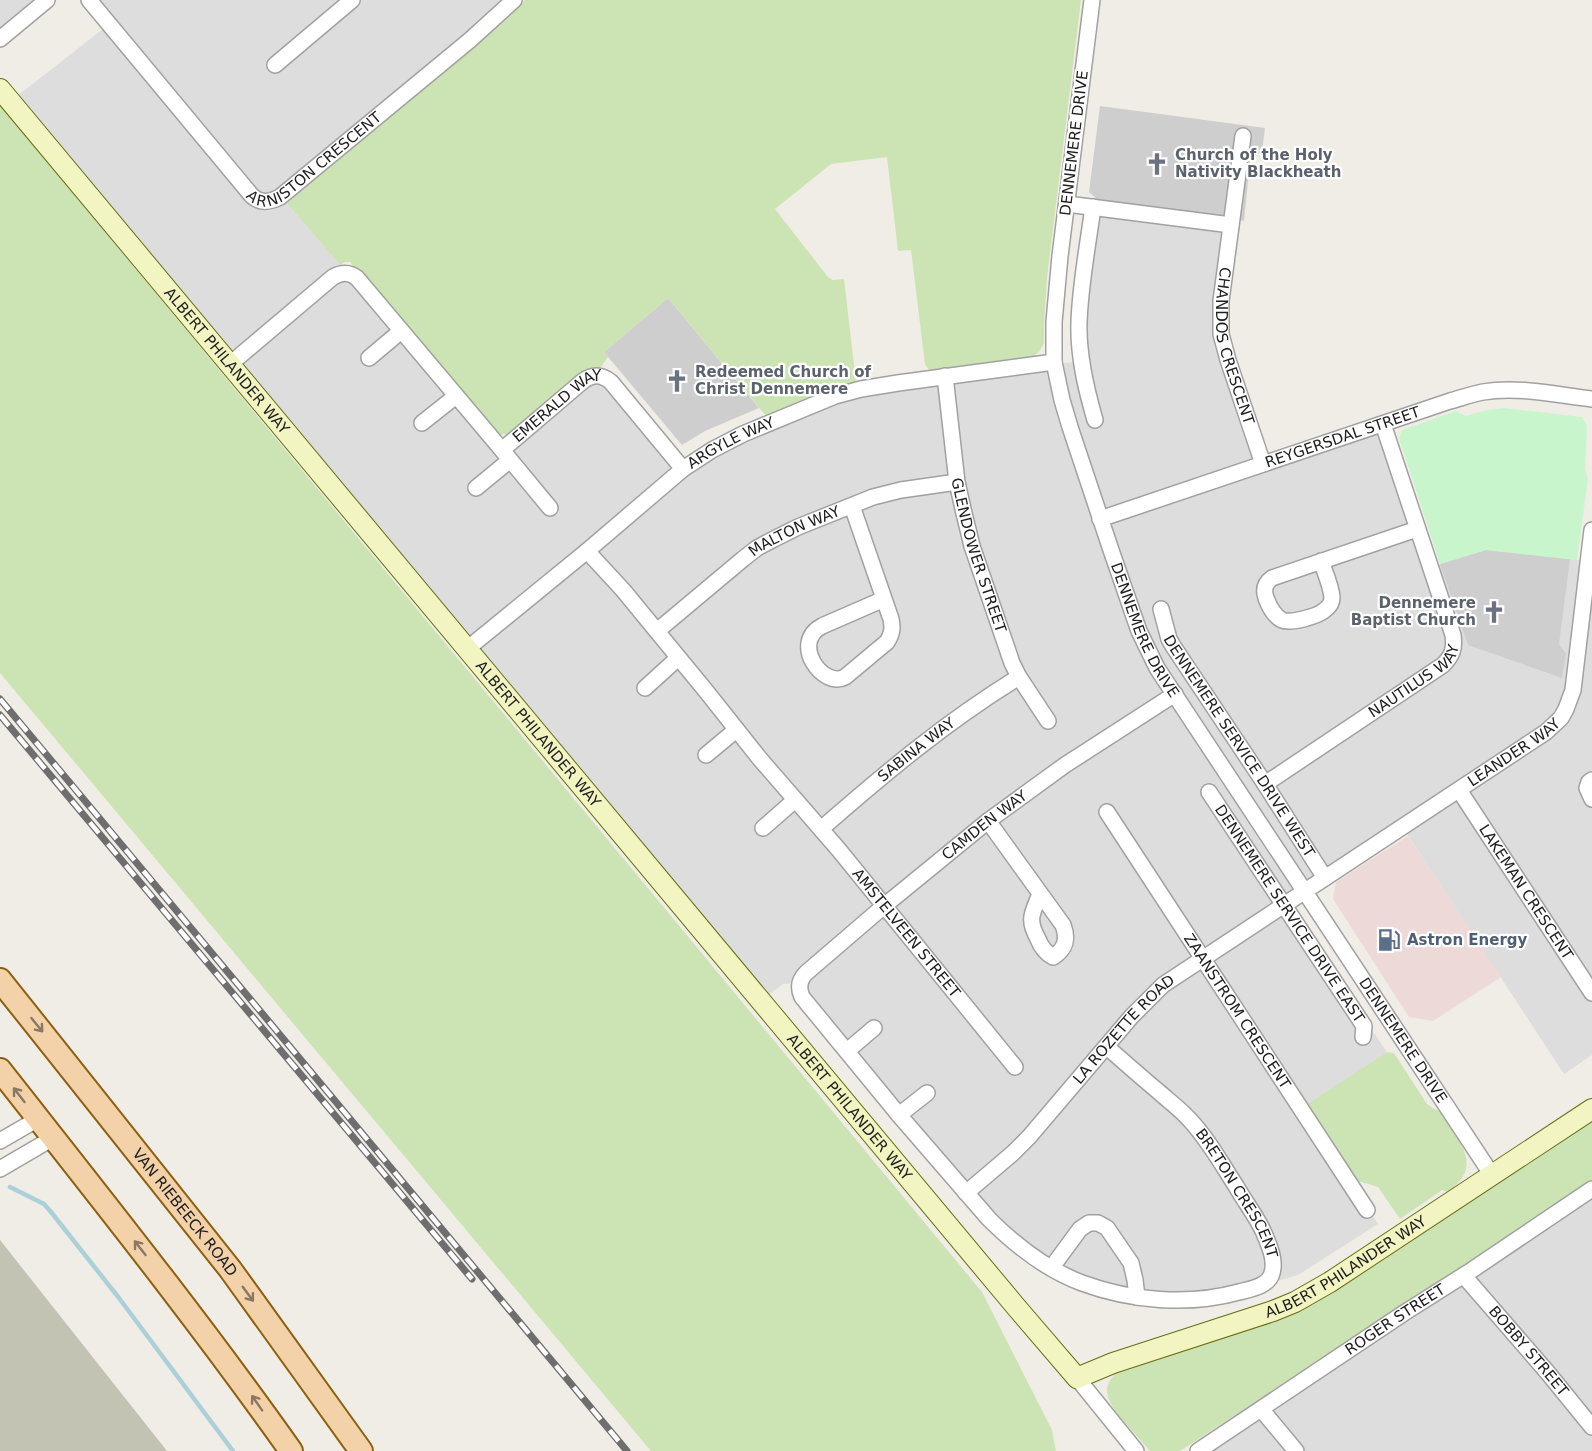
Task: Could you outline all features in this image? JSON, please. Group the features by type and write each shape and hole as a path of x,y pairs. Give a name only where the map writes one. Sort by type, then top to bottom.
{"main road":[{"name":"VAN RIEBEECK ROAD","path":"0,980 230,1269 361,1451"},
{"path":"0,1071 166,1281 291,1451"}],"street":[{"path":"0,39 47,0"},
{"name":"ARNISTON CRESCENT","path":"89,0 252,196 268,201 280,197 470,40 510,1"},
{"path":"275,65 352,0"},
{"name":"DENNEMERE DRIVE","path":"1092,0 1060,256 1054,322 1054,362 1062,400 1100,519 1139,631 1157,668 1492,1175"},
{"name":"ALBERT PHILANDER WAY","path":"0,89 1136,1451"},
{"name":"CHANDOS CRESCENT","path":"1243,136 1221,301 1221,333 1227,360 1263,464"},
{"path":"1067,204 1231,225"},
{"path":"1094,207 1079,325 1083,370 1095,420"},
{"name":"EMERALD WAY","path":"229,365 333,277 342,273 352,274 550,508"},
{"path":"369,358 401,330"},
{"name":"ARGYLE WAY","path":"467,649 683,469 712,450 744,434 836,396 861,389 1054,362"},
{"name":"EMERALD WAY","path":"476,488 506,455 587,378 597,375 611,382 683,469"},
{"name":"GLENDOWER STREET","path":"945,376 957,482 972,546 1005,645 1019,677 1048,721"},
{"name":"REYGERSDAL STREET","path":"1100,519 1482,392 1514,391 1592,399"},
{"path":"422,423 456,396"},
{"name":"NAUTILUS WAY","path":"1264,784 1443,665 1453,651 1453,636 1383,424"},
{"name":"MALTON WAY","path":"657,631 758,548 798,527 887,493 957,482"},
{"path":"852,506 884,599 893,626 887,642 840,680 824,674 808,652 809,640 813,632 884,599"},
{"path":"1321,561 1332,597 1329,606 1323,612 1296,621 1285,621 1277,616 1270,608 1265,595 1265,586 1269,580 1276,576 1321,561 1417,529"},
{"name":"LEANDER WAY","path":"1305,891 1546,732 1561,718 1573,690 1592,530"},
{"name":"AMSTELVEEN STREET","path":"587,551 623,590 1015,1067"},
{"name":"DENNEMERE SERVICE DRIVE WEST","path":"1161,609 1173,646 1324,878"},
{"path":"645,688 678,658"},
{"name":"SABINA WAY","path":"821,829 926,741 1019,677"},
{"name":"CAMDEN WAY","path":"806,973 988,821 1065,765 1175,694"},
{"path":"706,755 736,730"},
{"path":"1592,780 1587,788 1592,799"},
{"name":"LAKEMAN CRESCENT","path":"1459,790 1592,993"},
{"name":"DENNEMERE SERVICE DRIVE EAST","path":"1209,792 1364,1026 1364,1037"},
{"path":"763,828 795,800"},
{"name":"ZAANSTROM CRESCENT","path":"1107,812 1368,1210"},
{"path":"988,821 1040,894"},
{"name":"LA ROZETTE ROAD","path":"966,1193 1029,1137 1132,1017 1163,985 1305,891"},
{"name":"BRETON CRESCENT","path":"806,973 799,987 802,997 898,1115 966,1193 1003,1233 1029,1254 1081,1282 1137,1297 1175,1300 1210,1298 1256,1288 1264,1284 1272,1276 1274,1263 1263,1231 1200,1131 1181,1111 1107,1047"},
{"path":"847,1051 874,1028"},
{"path":"898,1115 927,1093"},
{"name":"ALBERT PHILANDER WAY","path":"1077,1378 1113,1363 1274,1311 1294,1302 1330,1282 1592,1109"},
{"path":"0,1141 38,1119"},
{"path":"0,1169 53,1138"},
{"name":"ROGER STREET","path":"1198,1451 1592,1189"},
{"path":"1052,1267 1080,1229 1089,1223 1098,1223 1107,1228 1131,1263 1137,1297"},
{"name":"BOBBY STREET","path":"1464,1275 1592,1427"},
{"path":"1261,1409 1296,1451"}],"shaded area":[{"path":"0,0 49,0 0,41"},
{"path":"87,0 519,0 282,197 501,449 597,374 684,470 808,409 947,377 1083,361 1094,208 1233,227 1221,319 1264,464 1384,425 1431,567 1486,550 1589,561 1592,536 1592,1055 1564,1074 1403,828 1285,903 1387,1052 1302,1108 1378,1224 1298,1275 1224,1297 1095,1288 1016,1246 799,983 783,984 762,1000 12,100 108,25"},
{"path":"1100,106 1265,128 1262,151 1250,162 1244,221 1099,201 1089,192"},
{"path":"668,298 759,408 705,431 682,445 604,352"},
{"path":"1486,550 1570,559 1559,644 1566,654 1562,678 1468,645 1440,564"},
{"path":"1408,836 1501,977 1433,1021 1409,1017 1333,899 1336,882"},
{"path":"1592,1190 1592,1451 1196,1451"},
{"path":"0,1240 167,1451 0,1451"}],"green space":[{"path":"525,0 1081,0 1047,278 1044,343 1039,352 1026,359 929,370 925,364 911,250 898,251 887,157 831,164 775,209 828,277 833,280 844,279 856,382 767,417 668,298 604,352 608,357 600,368 588,371 509,435 497,434 350,262 340,265 285,201"},
{"path":"0,105 982,1292 1052,1430 1056,1451 651,1451 0,673"},
{"path":"1504,408 1582,417 1587,426 1585,469 1588,479 1577,560 1486,550 1440,564 1399,438 1402,430 1456,411 1466,416"},
{"path":"1387,1052 1394,1053 1427,1104 1439,1111 1445,1118 1463,1148 1467,1163 1466,1170 1457,1185 1448,1192 1442,1190 1400,1219 1378,1187 1355,1180 1306,1105"},
{"path":"1592,1118 1592,1181 1180,1451 1150,1451 1111,1405 1107,1391 1108,1384 1121,1369 1270,1322"}],"waterway":[{"path":"10,1187 44,1204 51,1212 119,1298 233,1451"}],"railway":[{"path":"0,699 627,1451"},
{"path":"0,715 472,1279"}],"place":[{"name":"Church of the Holy Nativity Blackheath","path":"1157,164"},
{"name":"Redeemed Church of Christ Dennemere","path":"677,381"},
{"name":"Dennemere Baptist Church","path":"1494,612"},
{"name":"Astron Energy","path":"1389,940"}]}
